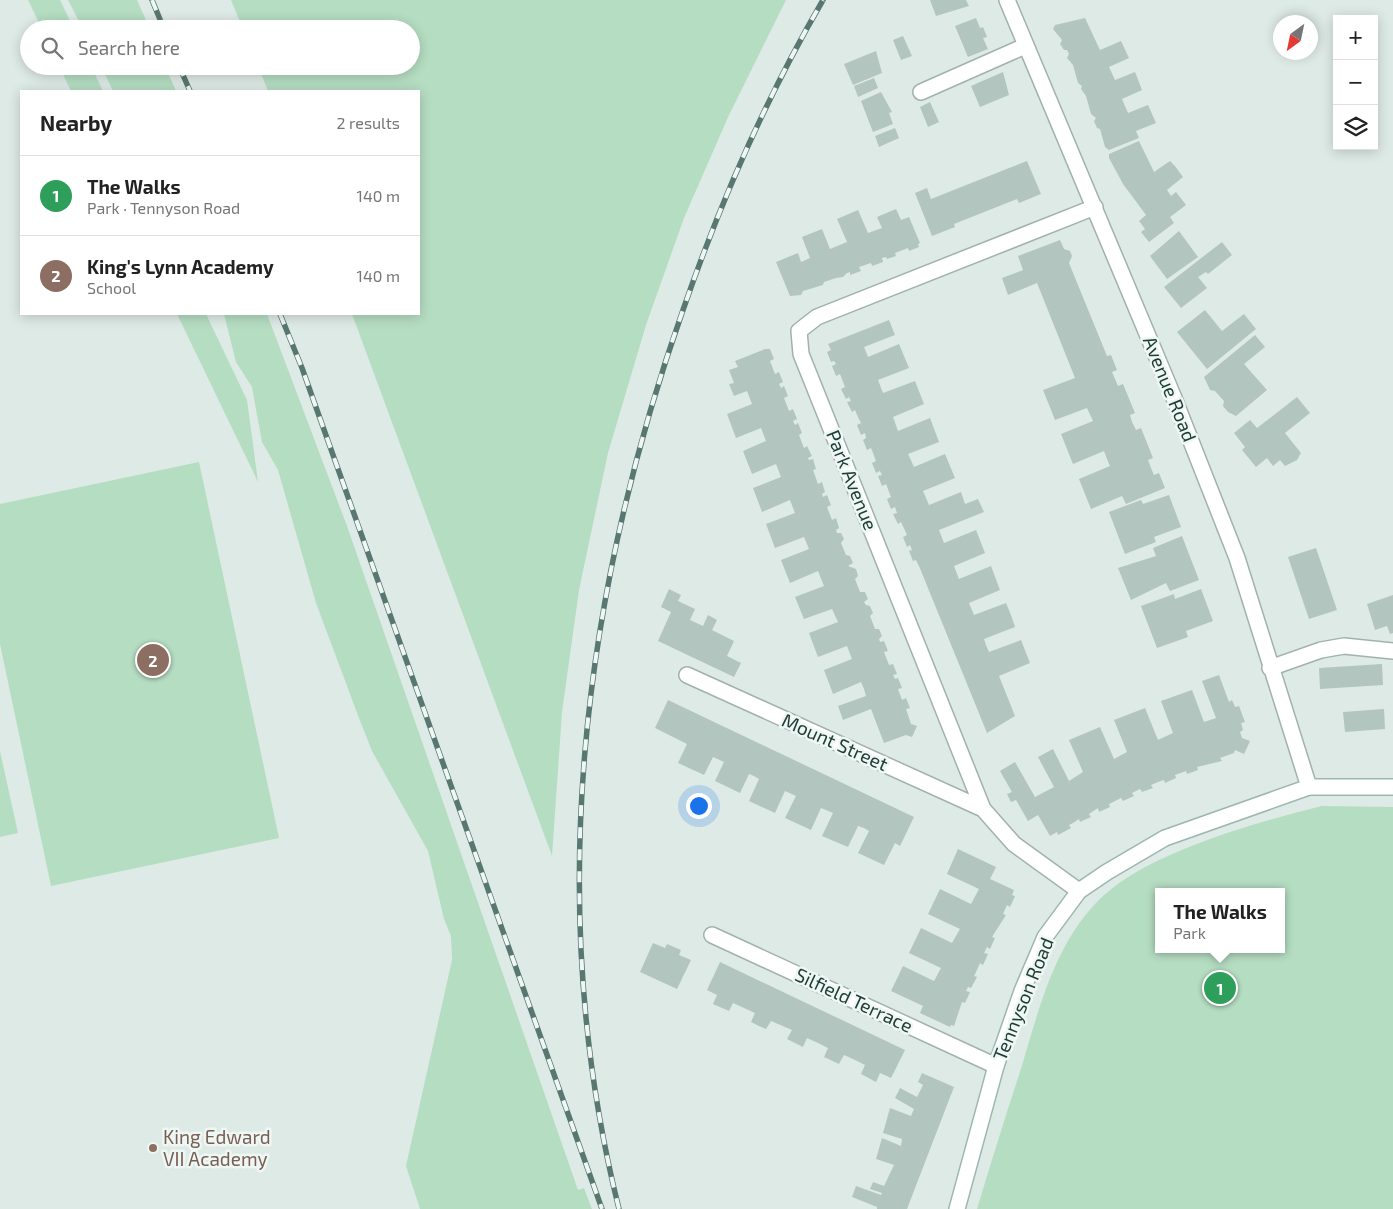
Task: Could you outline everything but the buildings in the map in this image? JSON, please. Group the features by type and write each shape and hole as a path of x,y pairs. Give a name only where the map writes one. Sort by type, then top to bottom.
{"street":[{"name":"Avenue Road","path":"1007,0 1174,398 1233,550 1310,787"},
{"path":"921,92 1025,46"},
{"name":"Park Avenue","path":"1079,891 1014,844 983,809 801,354 799,331 817,317 1095,207"},
{"path":"1270,668 1321,650 1344,646 1393,651"},
{"name":"Mount Street","path":"687,675 983,809"},
{"name":"Tennyson Road","path":"957,1209 996,1066 1022,991 1045,937 1079,891 1165,838 1310,787 1393,787"},
{"name":"Silfield Terrace","path":"712,935 996,1066"}],"green space":[{"path":"28,0 60,0 70,20 38,20"},
{"path":"68,0 137,0 146,20 78,20"},
{"path":"231,0 786,0 729,115 684,218 646,325 608,453 579,590 562,712 552,856 352,315 420,315 420,90 268,90 262,75 420,75 420,20 239,20"},
{"path":"63,75 95,75 103,90 71,90"},
{"path":"105,75 169,75 176,90 113,90"},
{"path":"177,315 206,315 247,400 258,482"},
{"path":"224,315 267,315 347,526 578,1190 584,1188 592,1209 420,1209 406,1166 452,960 451,936 444,919 428,851 372,751 359,718 316,603 278,470 262,442 252,387 236,362"},
{"path":"199,462 279,838 51,886 0,644 0,504"},
{"path":"0,751 18,833 0,837"},
{"path":"1322,806 1393,807 1393,1209 977,1209 1050,978 1072,934 1086,914 1103,896 1124,880 1149,865 1207,840 1268,820"}],"railway":[{"path":"152,0 160,20"},
{"path":"619,1209 596,1096 583,983 579,869 585,755 598,642 619,530 648,419 697,270 712,230 763,113 823,0"},
{"path":"183,75 190,90"},
{"path":"280,315 302,368 602,1209"}],"place":[{"name":"King's Lynn Academy","path":"153,660"},
{"name":"The Walks","path":"1220,988"},
{"name":"King Edward VII Academy","path":"153,1148"}]}
